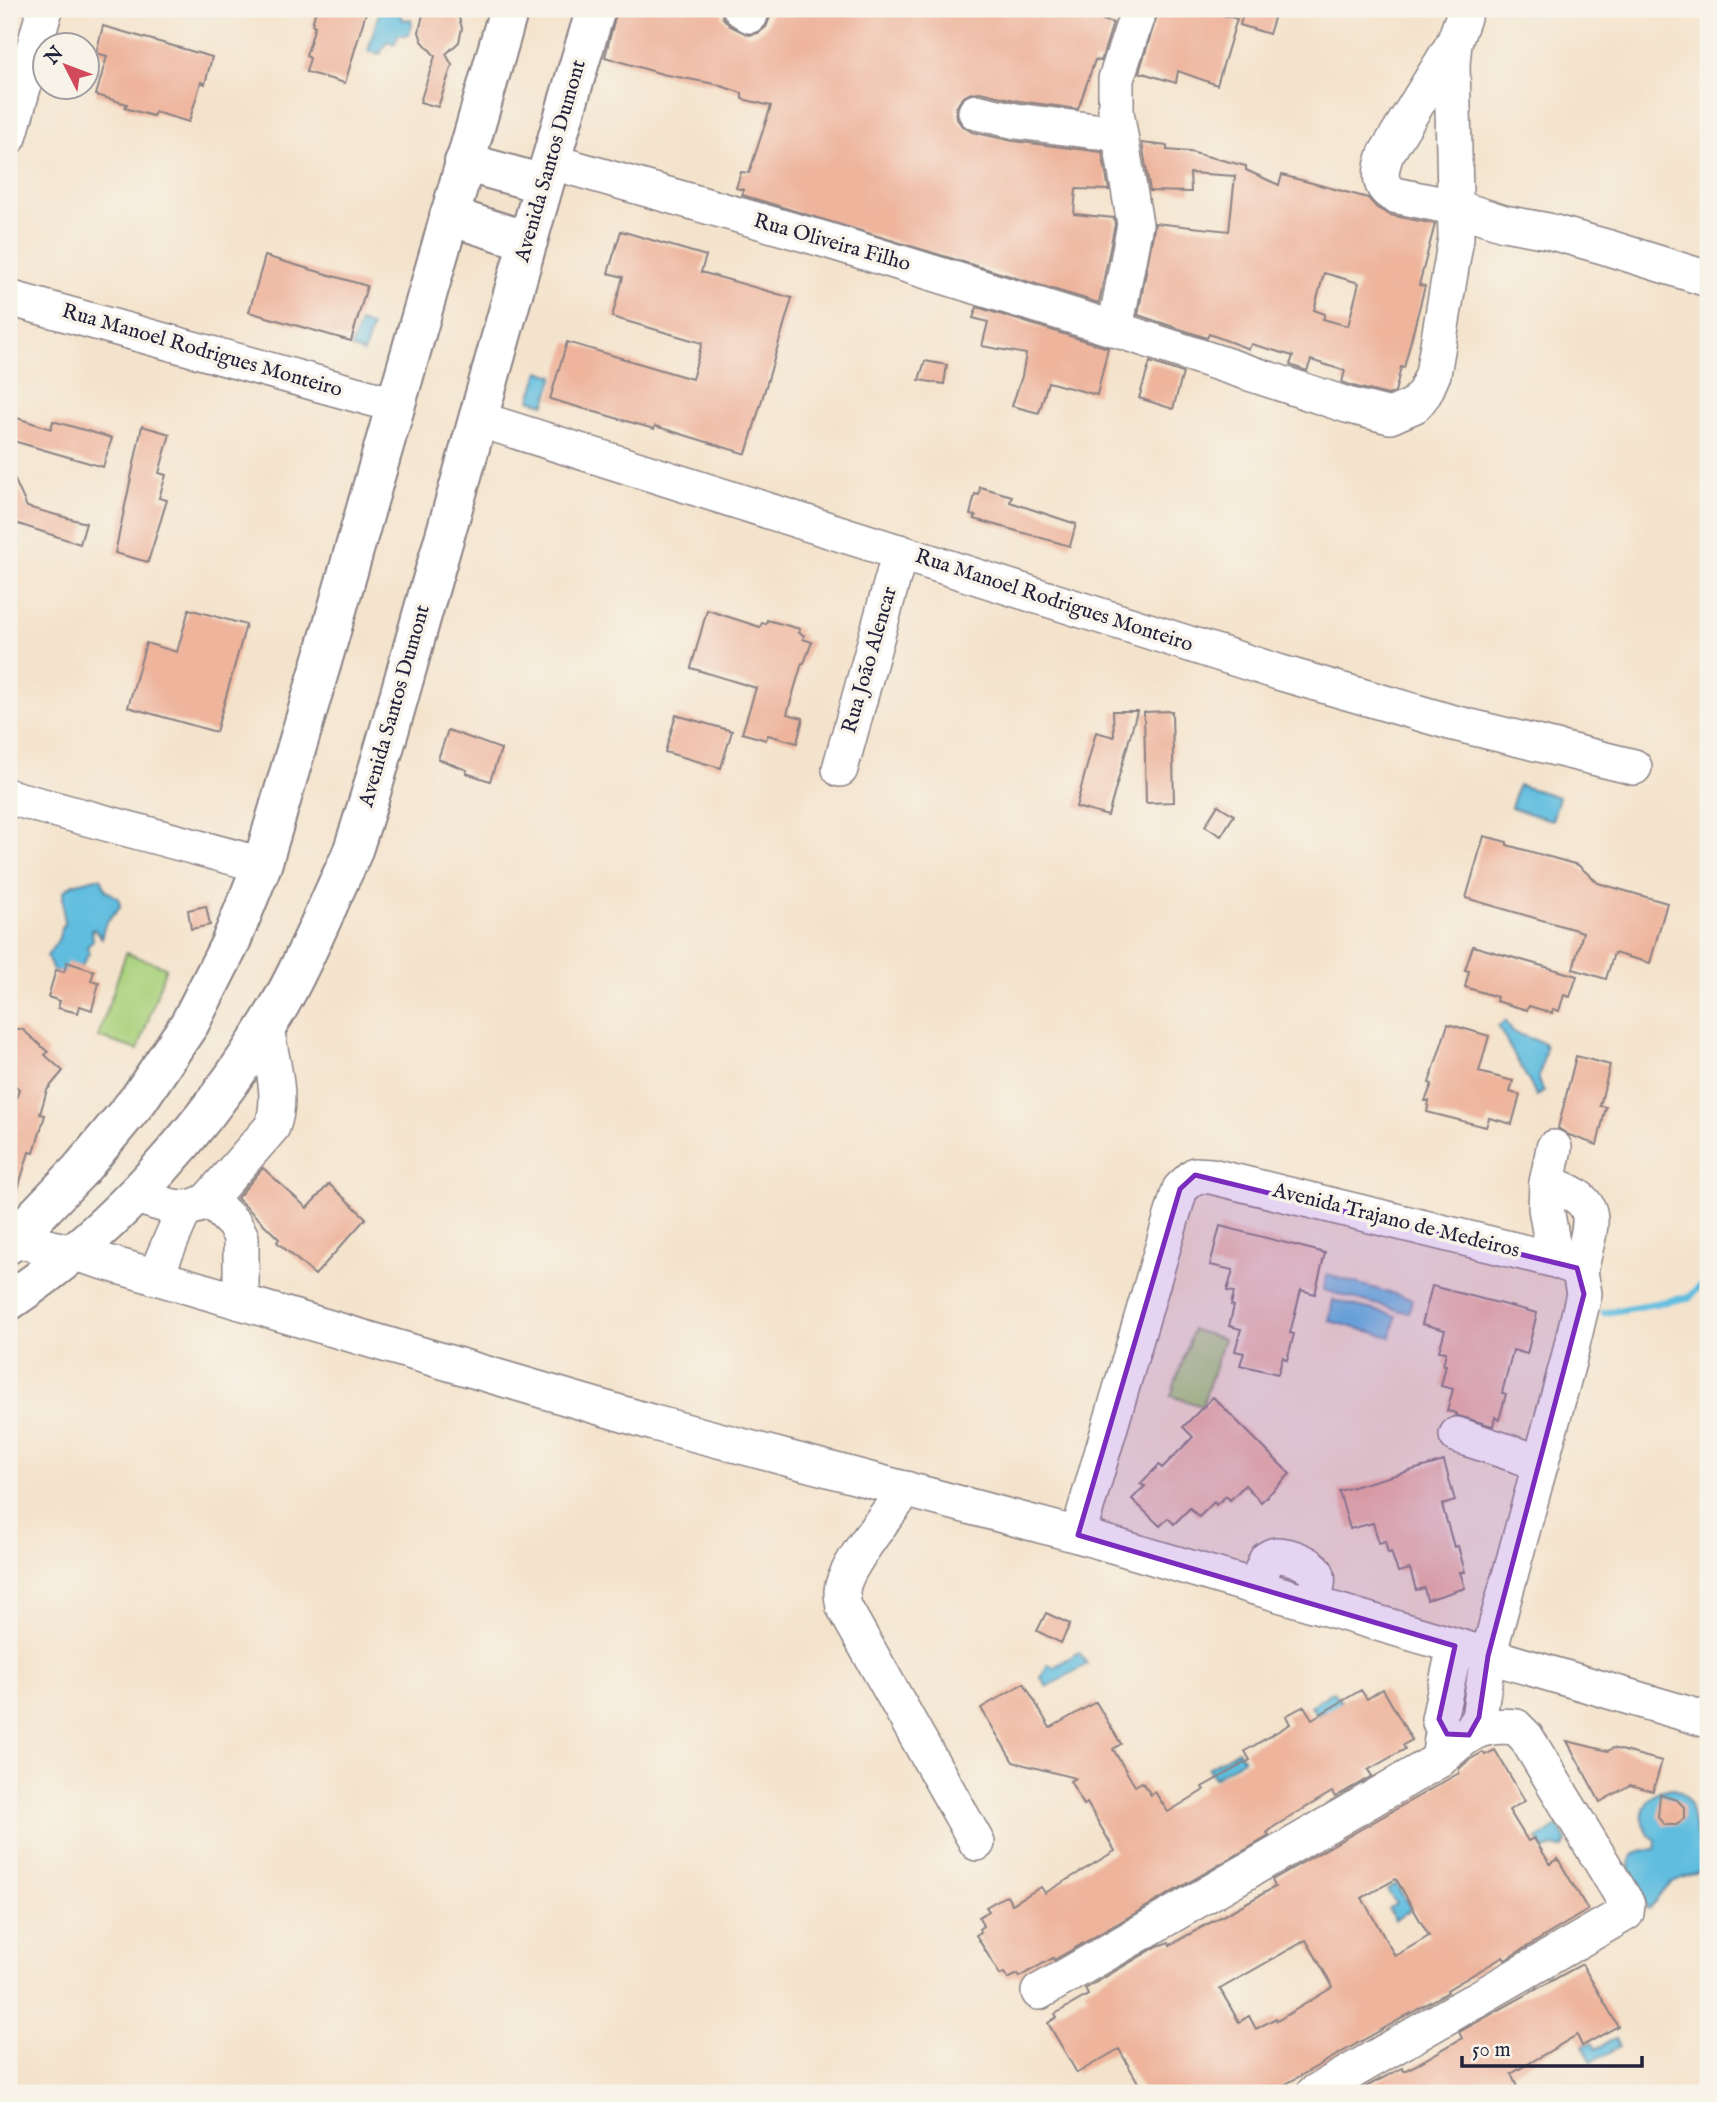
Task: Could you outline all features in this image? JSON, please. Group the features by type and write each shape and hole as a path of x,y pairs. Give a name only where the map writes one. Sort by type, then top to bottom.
{"main road":[{"path":"11,1240 80,1170 139,1099 190,1023 230,944 262,865 509,9"},
{"name":"Avenida Santos Dumont","path":"9,1301 74,1253 134,1195 190,1134 238,1072 318,931 352,853 546,173 596,9"},
{"path":"464,162 546,173"},
{"path":"449,216 528,240"}],"street":[{"path":"9,137 46,9"},
{"path":"1115,329 1135,224 1116,112 1116,79 1139,9"},
{"path":"1466,9 1454,43 1400,129 1381,168 1381,181 1386,191 1454,207 1492,220 1548,231 1708,279"},
{"name":"Rua Oliveira Filho","path":"546,173 826,240 1115,329 1347,405 1390,416 1415,405 1425,392 1433,374 1456,238 1454,43"},
{"path":"976,112 1119,134"},
{"name":"Rua Manoel Rodrigues Monteiro","path":"9,298 394,405"},
{"name":"Rua Manoel Rodrigues Monteiro","path":"478,419 1278,672 1450,722 1634,767"},
{"name":"Rua João Alencar","path":"840,769 901,552"},
{"path":"9,797 262,865"},
{"path":"155,1277 197,1204 272,1127 277,1114 278,1098 265,1028"},
{"path":"1458,1732 1488,1656 1569,1362 1584,1294 1568,1266 1545,1208 1554,1148"},
{"name":"Avenida Trajano de Medeiros","path":"1078,1535 1160,1251 1180,1189 1189,1178 1195,1175 1211,1176 1568,1266"},
{"path":"134,1195 197,1204 234,1224 242,1237 241,1302"},
{"path":"11,1240 74,1253 654,1423 1078,1535 1708,1720"},
{"path":"1457,1435 1541,1463"},
{"path":"906,1489 849,1572 842,1592 844,1608 977,1843"},
{"path":"1455,1646 1439,1719 1458,1732"},
{"path":"1039,1992 1458,1732 1497,1725 1516,1727 1526,1737 1627,1904 1626,1913 1314,2093"}],"highlighted area":[{"path":"1195,1175 1577,1268 1584,1294 1488,1656 1479,1717 1469,1735 1447,1734 1439,1719 1455,1646 1078,1535 1180,1189"}],"green space":[{"path":"126,953 166,967 138,1050 98,1037"},
{"path":"1193,1330 1224,1339 1202,1406 1171,1396"}],"water":[{"path":"380,9 399,14 404,20 411,19 412,25 409,35 398,35 395,44 387,41 380,54 368,51"},
{"path":"360,322 372,327 364,353 351,348"},
{"path":"539,371 554,376 545,404 530,400"},
{"path":"1518,785 1559,797 1552,820 1511,808"},
{"path":"101,878 106,890 119,899 120,907 105,924 102,938 92,930 93,940 87,947 89,953 80,969 62,975 53,970 47,956 58,940 64,922 63,892 73,884"},
{"path":"1506,1021 1512,1032 1544,1043 1546,1047 1538,1081 1544,1091 1537,1096 1498,1026"},
{"path":"1327,1275 1412,1299 1409,1313 1323,1290"},
{"path":"1333,1300 1396,1316 1391,1337 1329,1321"},
{"path":"1079,1652 1087,1664 1047,1687 1041,1678 1048,1664 1054,1667"},
{"path":"1334,1691 1342,1703 1330,1719 1324,1711 1317,1715 1311,1706"},
{"path":"1238,1750 1244,1759 1214,1778 1208,1768"},
{"path":"1673,1788 1687,1799 1701,1846 1708,1842 1708,1868 1672,1882 1648,1909 1633,1881 1629,1863 1633,1856 1641,1851 1655,1849 1656,1841 1644,1826 1644,1809 1655,1795"},
{"path":"1559,1826 1567,1841 1563,1848 1544,1850 1537,1839"},
{"path":"1396,1884 1411,1909 1395,1920 1388,1909 1396,1903 1387,1890"},
{"path":"1616,2038 1620,2046 1592,2062 1583,2046 1592,2042 1596,2049"}],"building":[{"path":"316,9 367,9 345,83 306,72 310,58 306,56 315,26 312,25"},
{"path":"424,9 448,10 459,18 462,28 459,42 446,54 452,65 438,107 420,102 435,56 422,41 419,32"},
{"path":"617,9 716,9 721,10 723,18 730,26 749,35 766,27 770,17 769,9 1100,9 1097,18 1113,23 1101,61 1095,60 1078,109 1019,101 980,92 962,98 956,108 957,119 972,132 1013,141 1102,152 1109,190 1076,189 1074,214 1114,218 1099,303 742,195 744,190 736,188 741,172 749,173 771,106 742,99 742,93 715,84 662,74 605,57"},
{"path":"1159,9 1202,9 1237,19 1217,85 1178,71 1176,83 1139,72"},
{"path":"1244,9 1277,9 1269,34 1240,25"},
{"path":"103,26 212,57 205,84 201,82 189,122 155,112 153,116 125,108 127,104 102,97 102,74 107,56 102,55"},
{"path":"1142,143 1167,146 1167,150 1190,152 1246,166 1246,170 1279,185 1282,175 1368,198 1377,208 1390,215 1435,224 1419,285 1425,286 1404,368 1401,367 1395,392 1388,395 1342,382 1345,371 1311,360 1307,371 1290,365 1293,356 1251,344 1249,349 1209,334 1207,338 1138,315 1155,223 1229,231 1235,176 1190,173 1191,192 1150,191","holes":["1324,273 1359,283 1348,326 1323,319 1325,314 1314,310"]},
{"path":"621,231 706,256 701,272 792,298 746,454 655,426 654,429 550,399 567,342 692,379 702,343 612,317 623,277 608,273"},
{"path":"265,256 367,286 351,341 249,312"},
{"path":"977,307 1108,348 1097,395 1048,382 1039,413 1012,406 1026,354 982,346 988,322 973,318"},
{"path":"925,361 947,365 944,384 919,380"},
{"path":"1150,362 1183,373 1173,409 1139,398"},
{"path":"17,418 51,429 53,421 112,438 103,467 10,440"},
{"path":"142,426 170,434 159,473 166,475 159,498 167,500 148,562 115,553"},
{"path":"9,467 27,507 86,523 80,544 9,521"},
{"path":"980,487 1012,496 1010,502 1076,524 1070,546 974,519 976,516 970,515 975,494 979,495"},
{"path":"189,609 246,625 216,732 128,707 146,643 177,652"},
{"path":"707,610 760,627 762,623 766,624 767,620 800,629 799,633 804,635 803,639 812,642 802,663 787,714 803,718 797,743 768,735 766,740 742,733 756,688 691,668"},
{"path":"1113,711 1137,711 1108,816 1076,807 1096,732 1114,737"},
{"path":"1172,711 1174,802 1146,803 1144,712"},
{"path":"676,715 732,731 721,768 665,752"},
{"path":"448,730 501,749 490,781 438,759"},
{"path":"1218,805 1234,815 1221,836 1205,826"},
{"path":"1484,836 1578,865 1598,883 1667,903 1650,963 1614,953 1606,979 1573,969 1583,932 1466,898"},
{"path":"206,906 210,925 191,929 188,910"},
{"path":"1473,946 1577,976 1570,997 1564,995 1559,1011 1553,1009 1552,1013 1529,1006 1527,1010 1496,1001 1497,997 1465,987 1469,971 1465,970"},
{"path":"67,962 94,971 91,981 99,983 92,1010 80,1006 78,1013 58,1008 60,1001 48,997 56,970 64,972"},
{"path":"1448,1024 1489,1036 1479,1072 1513,1081 1510,1092 1520,1095 1512,1124 1489,1118 1486,1127 1427,1112 1429,1101 1425,1101 1432,1084 1429,1083"},
{"path":"14,1029 22,1029 48,1052 45,1055 63,1071 47,1090 40,1114 45,1115 34,1153 29,1152 14,1202 9,1201 9,1124 19,1089 9,1080 9,1035"},
{"path":"1576,1056 1610,1065 1600,1106 1606,1107 1597,1145 1558,1128"},
{"path":"263,1168 307,1208 329,1184 366,1218 315,1275 277,1242 279,1239 237,1198"},
{"path":"1220,1226 1325,1253 1315,1294 1301,1290 1290,1333 1294,1334 1287,1360 1283,1357 1278,1374 1240,1365 1244,1353 1235,1351 1241,1329 1229,1326 1234,1292 1227,1291 1233,1270 1210,1265"},
{"path":"1432,1286 1537,1313 1527,1354 1513,1350 1502,1393 1506,1394 1499,1420 1495,1417 1493,1426 1447,1411 1453,1389 1441,1386 1446,1352 1439,1351 1445,1330 1422,1324"},
{"path":"1213,1397 1290,1474 1261,1502 1245,1485 1230,1500 1226,1496 1216,1505 1214,1502 1199,1517 1190,1508 1174,1524 1168,1518 1160,1526 1132,1499 1145,1486 1140,1484 1159,1465 1162,1468 1193,1437 1183,1427"},
{"path":"1444,1461 1455,1501 1442,1505 1454,1547 1458,1546 1465,1572 1460,1572 1465,1588 1427,1600 1424,1588 1416,1590 1410,1569 1398,1572 1385,1541 1379,1543 1373,1523 1350,1529 1339,1491"},
{"path":"1046,1613 1070,1624 1061,1643 1037,1631"},
{"path":"1024,1683 1050,1728 1096,1702 1121,1744 1113,1749 1135,1786 1142,1782 1151,1795 1155,1792 1168,1812 1204,1790 1202,1787 1250,1760 1245,1751 1290,1724 1286,1716 1304,1706 1312,1719 1361,1690 1367,1699 1383,1689 1412,1740 1403,1745 1405,1749 1368,1770 1372,1776 1335,1797 1332,1792 1275,1826 1267,1833 1269,1836 1054,1960 1053,1958 1019,1977 1018,1974 1008,1979 1004,1973 1000,1975 976,1935 981,1932 979,1929 983,1926 979,1917 989,1911 986,1907 1007,1895 1012,1904 1041,1887 1045,1893 1115,1851 1087,1803 1084,1805 1070,1781 1075,1778 1013,1762 981,1708"},
{"path":"1567,1741 1608,1751 1613,1748 1662,1761 1653,1791 1630,1785 1600,1802"},
{"path":"1495,1750 1525,1801 1509,1810 1528,1841 1534,1838 1550,1864 1558,1859 1588,1910 1270,2093 1144,2093 1119,2049 1077,2073 1048,2023 1057,2017 1055,2014 1088,1995 1085,1989 1158,1946 1169,1942 1170,1945 1275,1887 1272,1880 1459,1773 1459,1769 1469,1760 1483,1752 1485,1755","holes":["1396,1879 1429,1936 1395,1956 1362,1898","1306,1940 1333,1987 1277,2021 1276,2018 1256,2029 1249,2016 1239,2022 1220,1989"]},
{"path":"1660,1795 1677,1800 1684,1807 1684,1818 1677,1825 1664,1825 1658,1817"},
{"path":"1582,1964 1618,2026 1582,2046 1577,2035 1511,2074 1520,2093 1354,2093 1402,2068 1404,2071 1414,2066 1462,2038 1459,2032"}],"waterway":[{"path":"1604,1313 1690,1297 1708,1277"}]}
